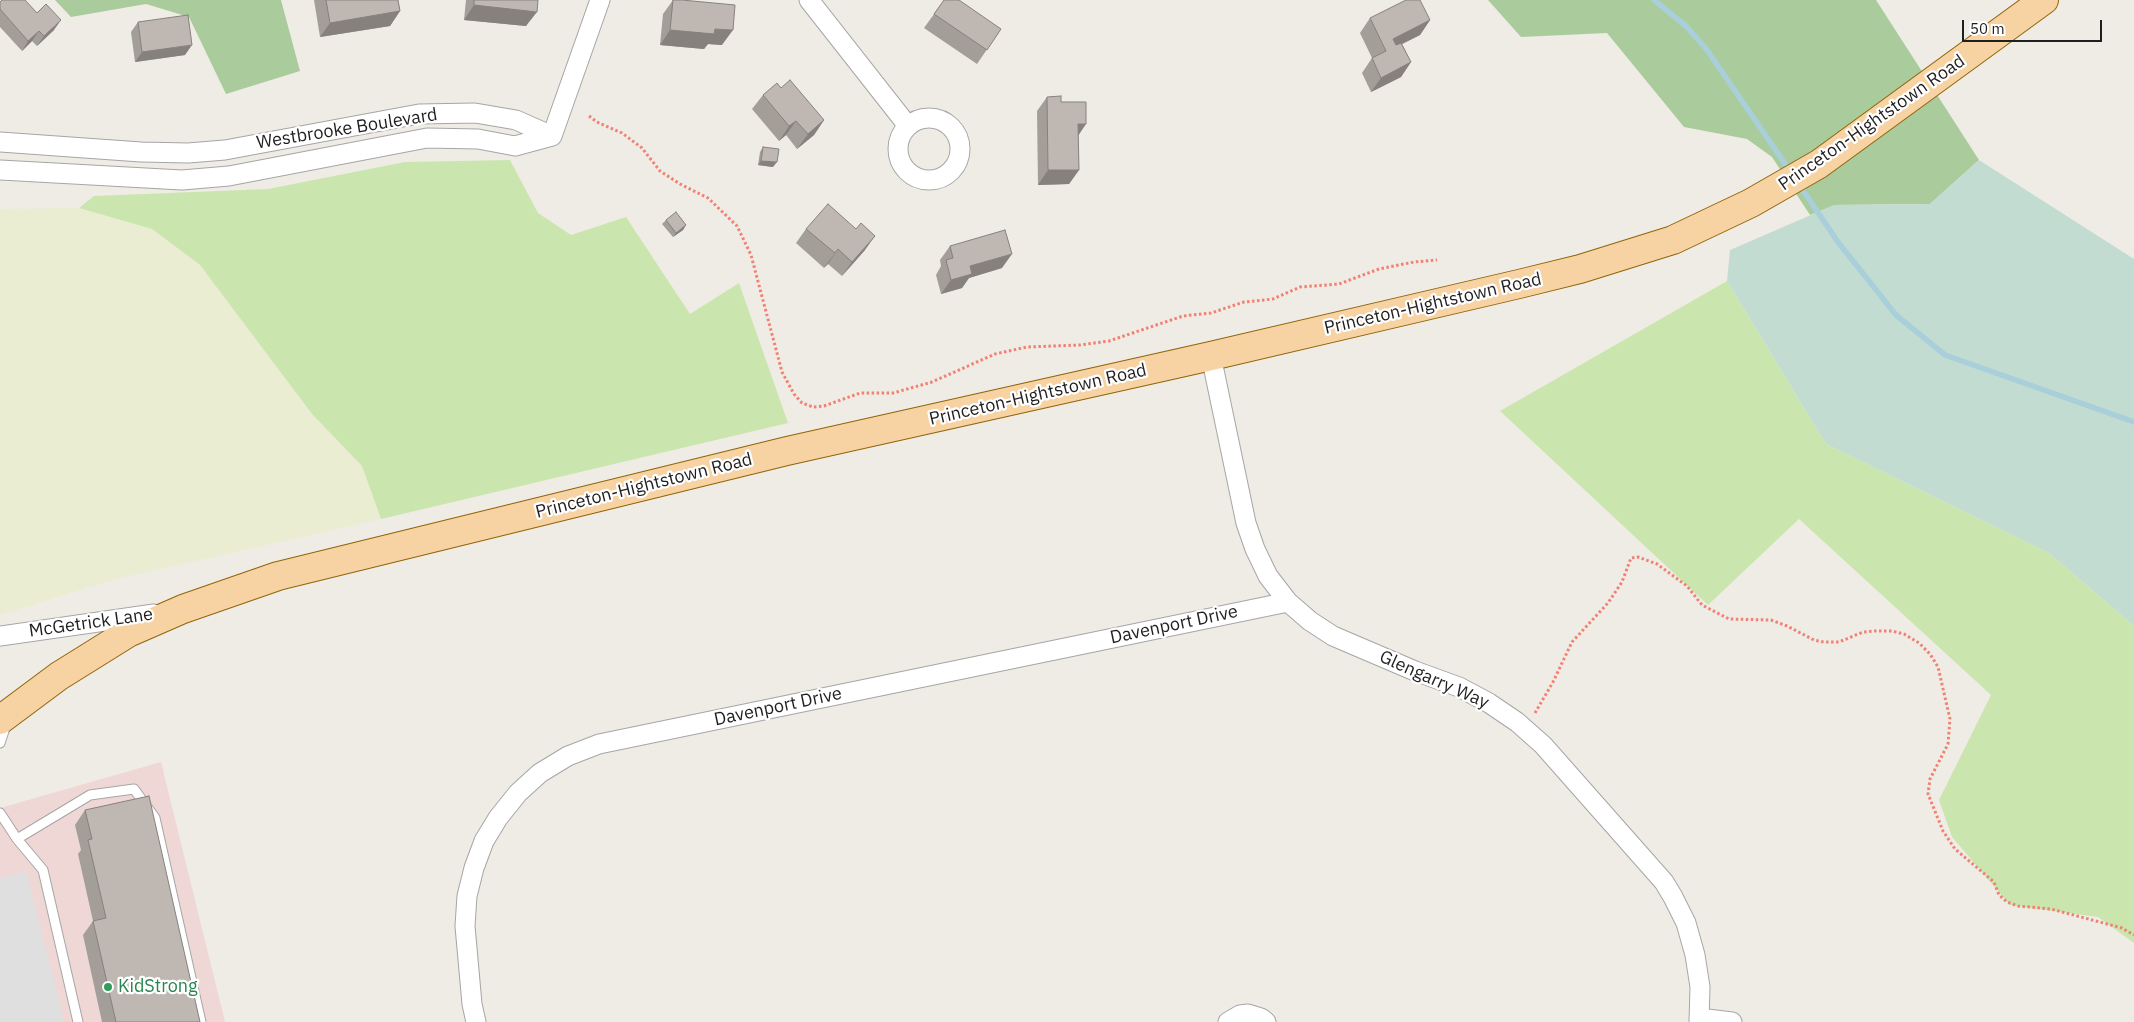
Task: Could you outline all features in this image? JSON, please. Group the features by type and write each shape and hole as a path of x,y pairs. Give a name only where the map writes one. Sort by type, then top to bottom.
{"main road":[{"name":"Princeton-Hightstown Road","path":"5,716 59,676 120,637 183,609 278,576 787,451 1211,356 1519,284 1622,257 1681,236 1788,183 1818,164 1992,40 2044,0"}],"street":[{"path":"552,136 600,0"},
{"path":"809,0 908,126"},
{"name":"Westbrooke Boulevard","path":"0,142 141,152 188,153 225,150 419,114 475,113 516,120 552,136"},
{"name":"Westbrooke Boulevard","path":"0,170 182,180 229,176 427,138 478,139 515,146 552,136"},
{"name":"Glengarry Way","path":"1211,356 1246,523 1254,549 1268,576 1288,602 1310,621 1332,636 1415,671 1459,687 1489,703 1517,722 1543,745 1664,882 1673,897 1686,924 1695,955 1700,987 1699,1020"},
{"name":"Davenport Drive","path":"476,1022 472,1004 465,926 467,896 474,868 484,840 498,818 518,793 540,773 568,756 599,744 1288,602"},
{"name":"McGetrick Lane","path":"0,636 183,609"},
{"path":"1228,1022 1240,1015 1248,1014 1262,1018 1266,1022"},
{"path":"1699,1020 1732,1022"}],"lane":[{"path":"0,743 5,716"},
{"path":"18,839 90,795 134,789 155,818 201,1022"},
{"path":"0,813 43,870 78,1022"}],"path":[{"path":"589,116 597,122 622,133 642,148 660,171 680,184 708,198 737,226 752,255 782,372 794,394 802,403 813,407 824,406 860,392 893,393 932,382 995,354 1027,347 1080,345 1109,341 1183,316 1211,313 1244,302 1273,300 1300,288 1339,284 1379,269 1414,262 1437,260"},
{"path":"1535,713 1554,682 1572,642 1608,603 1622,582 1631,558 1638,557 1657,564 1687,586 1702,604 1729,619 1771,620 1814,640 1824,642 1840,642 1863,632 1892,631 1904,634 1919,643 1930,654 1938,667 1950,719 1949,736 1948,744 1930,778 1928,794 1943,831 1955,849 1994,882 1999,895 2007,902 2018,906 2051,908 2122,928 2134,935"}],"shaded area":[{"path":"161,762 225,1022 0,1022 0,808"},
{"path":"26,871 64,1022 0,1022 0,878"}],"green space":[{"path":"55,0 281,0 300,71 226,94 189,17 146,4 71,17"},
{"path":"1488,0 1876,0 1979,160 1930,204 1835,205 1810,215 1772,157 1747,139 1684,127 1607,33 1521,37"},
{"path":"510,160 538,213 571,235 626,217 690,314 739,283 788,423 381,519 362,466 312,414 200,265 152,229 79,208 94,196 268,189 405,162"},
{"path":"1979,160 2134,259 2134,626 2049,553 1826,444 1727,281 1730,250 1834,205 1930,204"},
{"path":"79,208 152,229 200,265 312,414 362,466 381,519 112,580 0,615 0,209"},
{"path":"1727,281 1826,444 2049,553 2134,626 2134,943 2098,917 2010,905 1952,837 1939,800 1991,695 1799,519 1708,605 1500,411"}],"building":[{"path":"2,0 25,0 37,13 46,4 61,20 44,36 39,31 28,41 0,9 0,2"},
{"path":"326,0 398,0 400,11 330,23"},
{"path":"474,0 538,0 537,12 474,5"},
{"path":"673,0 735,5 733,30 715,29 714,34 670,30"},
{"path":"944,0 959,0 1001,29 987,50 934,14"},
{"path":"1406,0 1420,0 1430,20 1393,39 1396,45 1401,43 1411,62 1381,78 1372,58 1386,51 1370,18"},
{"path":"188,15 192,45 142,52 138,22"},
{"path":"790,80 824,120 808,134 796,121 789,126 763,95 777,83 781,88"},
{"path":"1061,96 1061,102 1086,102 1086,124 1078,124 1079,170 1048,170 1047,97"},
{"path":"763,147 779,149 777,162 761,161"},
{"path":"828,204 856,229 861,223 875,236 852,262 838,249 835,253 806,229"},
{"path":"676,212 686,225 676,233 666,220"},
{"path":"1005,230 1012,254 970,266 972,274 951,280 946,260 953,258 950,246"},
{"path":"149,796 200,1022 116,1022 93,921 106,918 88,840 92,839 85,810"}],"waterway":[{"path":"1654,0 1687,27 1707,50 1790,171"},
{"path":"1798,183 1838,242 1896,315 1945,355 2134,422"}],"place":[{"name":"KidStrong","path":"108,987"}]}
